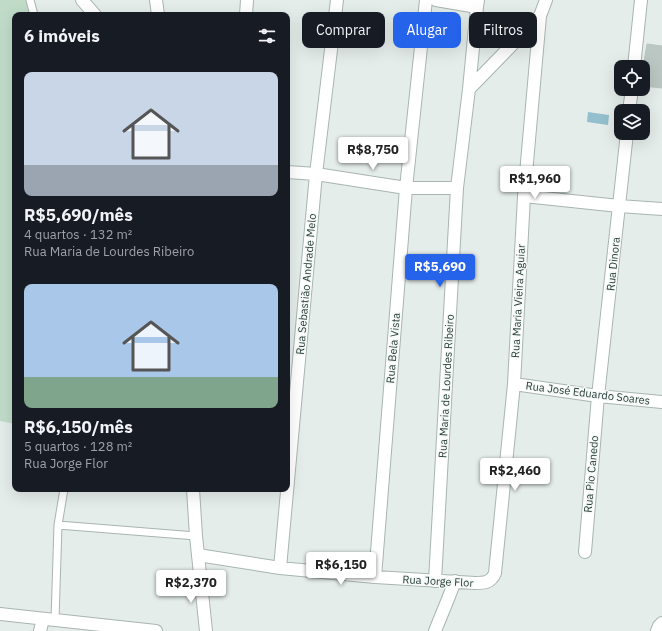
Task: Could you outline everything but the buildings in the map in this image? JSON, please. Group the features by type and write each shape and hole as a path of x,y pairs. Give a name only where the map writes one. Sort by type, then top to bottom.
{"street":[{"path":"82,0 93,12"},
{"path":"156,0 158,12"},
{"path":"246,12 247,0"},
{"name":"Rua Sebastião Andrade Melo","path":"290,459 316,174 336,0"},
{"name":"Rua Bela Vista","path":"374,577 406,188 426,0"},
{"path":"436,0 478,3"},
{"name":"Rua Maria Vieira Aguiar","path":"486,583 495,573 514,384 524,196 540,16 546,0"},
{"path":"635,60 641,0"},
{"name":"Rua Maria de Lourdes Ribeiro","path":"435,581 457,188 478,3"},
{"name":"Rua Maria Vieira Aguiar","path":"469,89 540,16"},
{"name":"Rua Dinora","path":"598,396 626,140"},
{"path":"290,172 316,174 406,188 457,188"},
{"path":"524,196 662,209"},
{"name":"Rua José Eduardo Soares","path":"514,384 598,396 662,402"},
{"name":"Rua Pio Canedo","path":"585,552 598,396"},
{"path":"193,492 196,536 206,631"},
{"name":"Rua Sebastião Andrade Melo","path":"280,568 287,492"},
{"name":"Rua Jorge Flor","path":"198,555 280,568 374,577 486,583"},
{"path":"435,631 455,581"},
{"path":"0,614 156,631"},
{"path":"40,631 42,619"},
{"path":"657,631 662,623"}],"lane":[{"path":"30,0 33,12"},
{"path":"55,620 58,525 64,492"},
{"path":"58,525 196,536"}],"green space":[{"path":"0,0 31,0 34,12 12,12 12,423 0,421"}],"water":[{"path":"588,112 609,115 608,125 587,122"}]}
